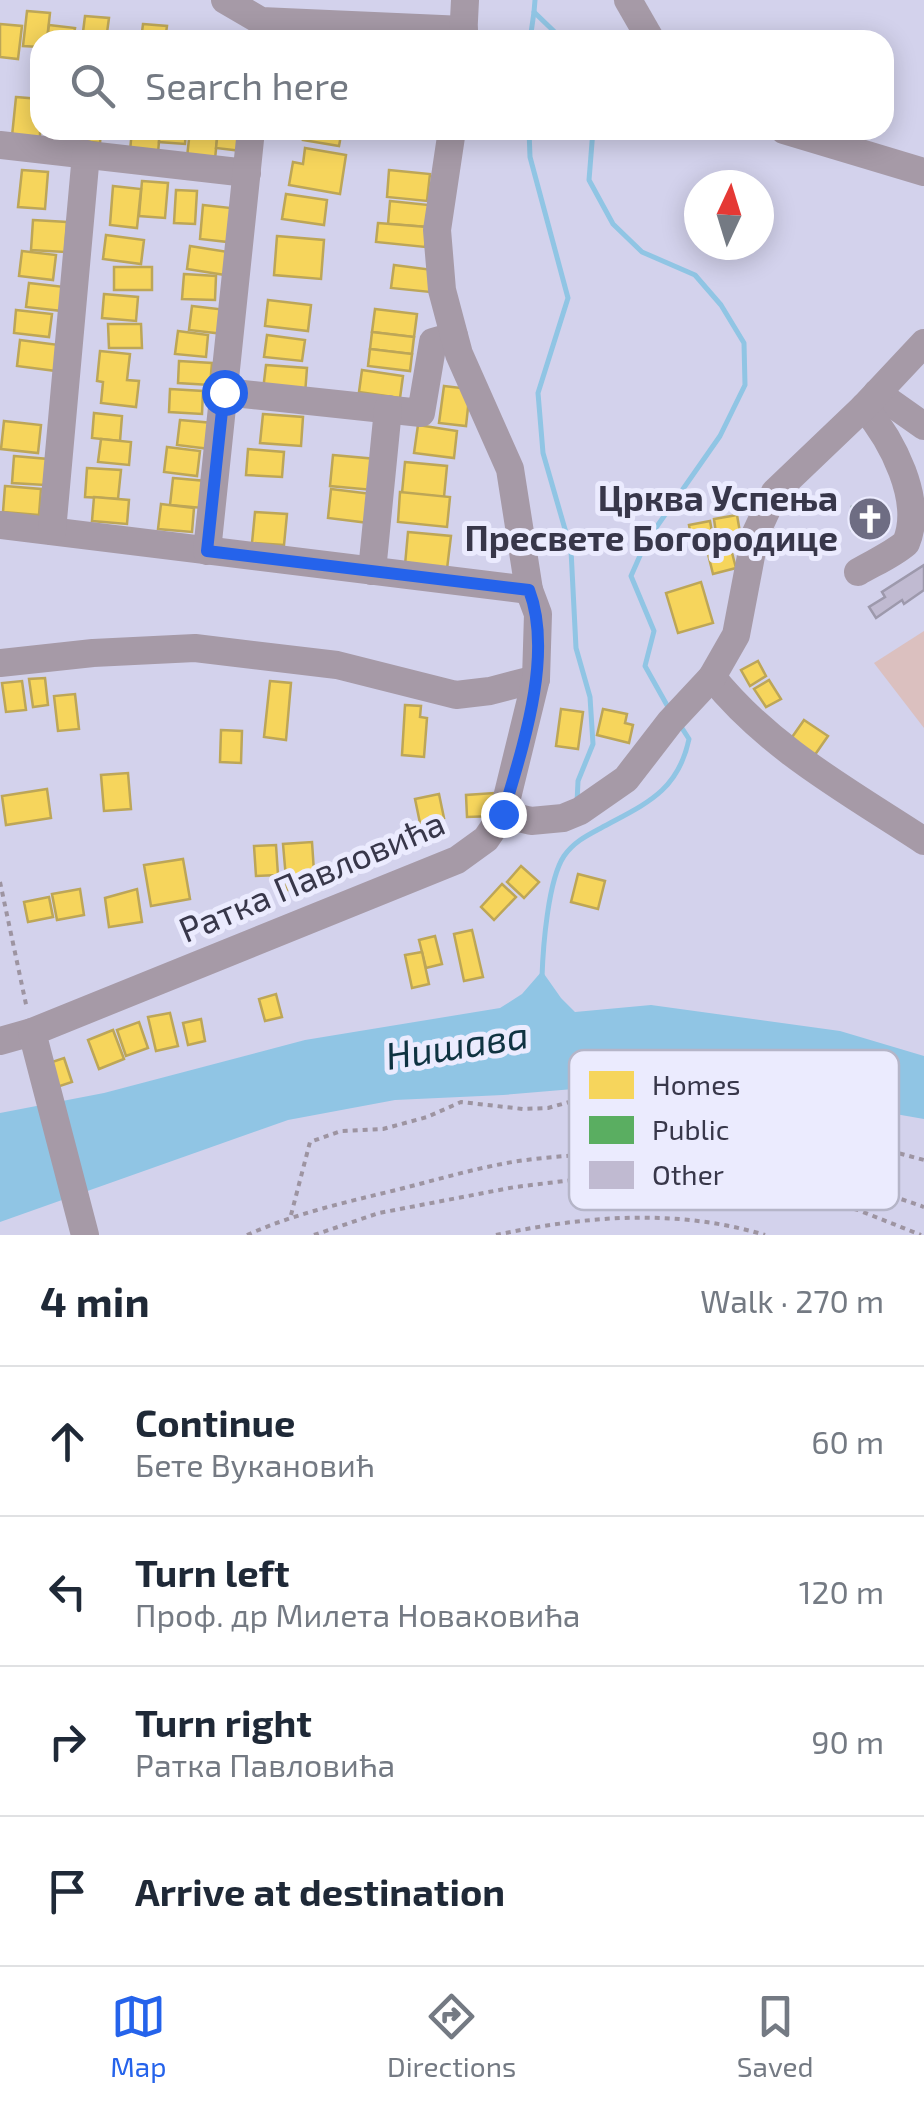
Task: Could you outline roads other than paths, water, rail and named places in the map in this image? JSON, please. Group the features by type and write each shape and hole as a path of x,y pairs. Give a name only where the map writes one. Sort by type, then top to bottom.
{"street":[{"path":"225,0 260,30"},
{"path":"463,30 465,0"},
{"path":"628,0 646,30"},
{"path":"207,551 250,140"},
{"name":"Ратка Павловића","path":"0,1040 32,1032 456,860 486,838 503,814 536,680 538,614 529,590 510,469 454,336 442,290 438,230 451,140"},
{"path":"817,140 924,172"},
{"path":"0,144 247,173"},
{"path":"52,531 86,154"},
{"path":"224,392 422,413 433,342 454,336"},
{"path":"503,814 544,822 577,812 626,780 674,718 712,678 736,635 756,535 766,507 784,482 924,343"},
{"path":"870,400 924,426"},
{"path":"858,572 905,544 915,532 923,505 923,490 911,464 870,400"},
{"path":"372,571 388,409"},
{"path":"0,525 529,590"},
{"path":"0,663 195,648 337,666 456,694 536,680"},
{"path":"712,678 773,741 924,841"},
{"path":"32,1032 85,1234"}],"water":[{"name":"Нишава","path":"542,971 575,1012 651,1005 840,1031 924,1056 924,1119 899,1115 899,1050 569,1050 569,1089 395,1100 288,1120 0,1222 0,1113 104,1093 305,1040 500,1008 522,994"}],"waterway":[{"path":"535,0 534,12 553,30"},
{"path":"531,30 534,12"},
{"path":"529,140 530,157 568,298 538,393 543,453 571,550 576,648 590,697 593,744 578,781 577,803"},
{"path":"592,140 589,180 613,224 642,252 695,275 721,305 744,343 745,385 720,436 646,542 631,576 654,631 645,666 668,707"},
{"path":"542,977 550,897 564,856 581,840 645,803 668,784 677,772 689,739 680,725"}],"place":[{"name":"Црква Успења Пресвете Богородице","path":"870,519"}]}
